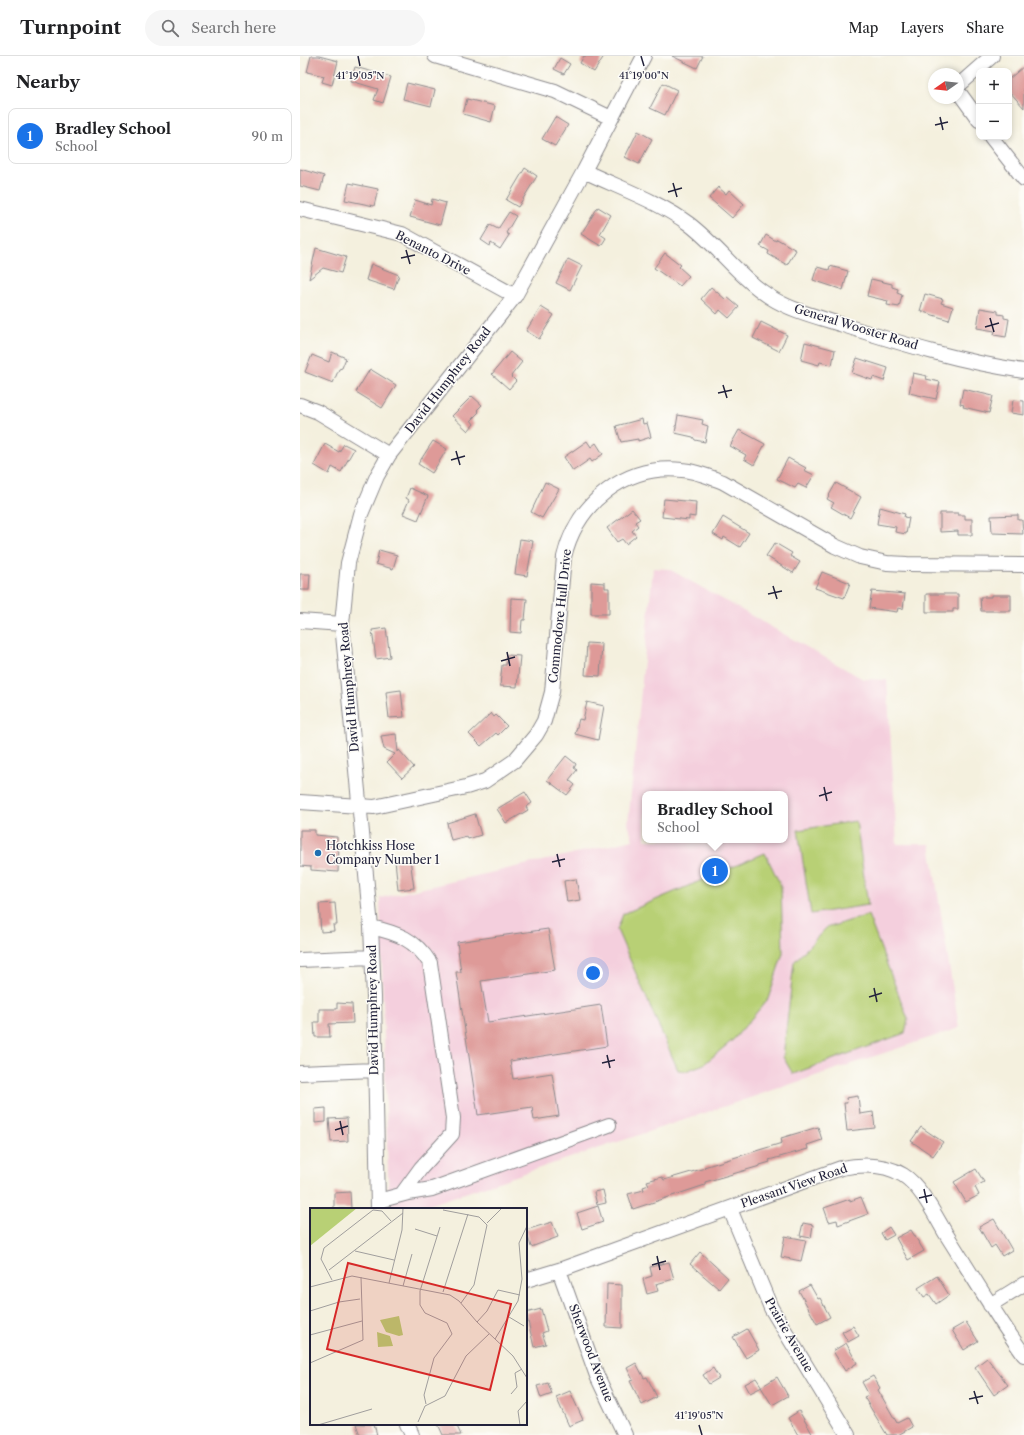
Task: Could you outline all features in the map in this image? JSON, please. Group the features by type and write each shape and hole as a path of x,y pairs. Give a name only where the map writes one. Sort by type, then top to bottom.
{"street":[{"path":"435,56 555,91 611,118"},
{"name":"David Humphrey Road","path":"378,1205 371,927 342,624 348,563 361,514 377,476 389,455 515,296 584,171 644,56"},
{"path":"964,81 992,56"},
{"path":"964,99 976,116"},
{"path":"993,140 1024,179"},
{"name":"General Wooster Road","path":"584,171 678,217 690,225 749,281 770,297 785,305 883,338 985,365 1024,371"},
{"name":"Benanto Drive","path":"300,209 402,234 515,296"},
{"path":"300,405 318,412 389,455"},
{"name":"Commodore Hull Drive","path":"300,802 374,807 466,787 485,781 514,761 527,746 544,721 552,692 564,557 568,541 584,511 602,493 634,475 671,469 684,470 723,482 835,546 873,560 907,564 1024,565"},
{"path":"300,621 342,624"},
{"path":"371,927 389,931 408,940 422,950 430,963 453,1118 452,1134 421,1168 402,1194"},
{"path":"300,960 372,957"},
{"path":"300,1073 374,1070"},
{"path":"378,1205 402,1194 432,1189 608,1125"},
{"name":"Pleasant View Road","path":"527,1280 559,1270 841,1168 871,1164 893,1170 908,1179 927,1203 990,1305 1024,1355"},
{"name":"Prairie Avenue","path":"730,1209 771,1308 848,1435"},
{"name":"Sherwood Avenue","path":"559,1270 597,1376 625,1435"},
{"path":"990,1305 1024,1284"},
{"path":"408,1425 412,1435"}],"shaded area":[{"path":"653,568 669,569 863,679 887,680 897,844 930,844 959,1028 420,1208 389,1208 380,898 633,840 628,824"}],"green space":[{"path":"856,821 868,905 811,914 798,830"},
{"path":"765,853 781,886 783,953 768,999 734,1039 704,1064 686,1071 678,1070 617,930 623,914"},
{"path":"868,915 908,1019 905,1033 793,1074 783,1057 794,962 826,928"}],"building":[{"path":"311,56 319,56 338,61 332,85 322,82 324,76 307,72"},
{"path":"584,56 604,56 594,72 580,63"},
{"path":"672,56 703,56 697,68"},
{"path":"560,58 570,64 564,74 554,69"},
{"path":"1024,66 1024,108 1012,94 1012,76"},
{"path":"355,67 391,77 383,103 374,100 378,89 351,81"},
{"path":"407,83 435,90 431,106 403,99"},
{"path":"663,83 677,90 665,115 650,108"},
{"path":"467,99 495,106 491,122 463,114"},
{"path":"555,117 568,125 555,146 542,139"},
{"path":"638,131 652,139 639,164 625,157"},
{"path":"525,168 537,176 518,207 506,200"},
{"path":"300,169 324,176 320,191 300,186"},
{"path":"349,183 378,189 374,206 345,200"},
{"path":"718,187 726,194 729,190 744,204 732,218 709,198"},
{"path":"432,199 446,203 440,225 410,217 415,200 431,205"},
{"path":"598,207 611,215 600,234 606,238 601,246 581,234"},
{"path":"509,212 516,216 506,233 509,235 500,249 491,243 490,246 481,240 490,225 498,229"},
{"path":"766,235 776,241 777,239 796,250 787,265 768,254 769,251 760,246"},
{"path":"316,248 346,257 341,273 323,268 309,279"},
{"path":"665,253 681,265 679,267 689,276 680,286 654,268"},
{"path":"568,259 582,266 570,290 556,283"},
{"path":"371,264 399,275 394,289 366,280"},
{"path":"830,266 848,271 843,290 813,280 817,267 829,270"},
{"path":"871,279 892,284 892,287 898,289 897,293 902,295 899,307 887,305 888,301 867,296"},
{"path":"711,287 725,299 727,297 739,307 729,318 720,310 717,314 701,299"},
{"path":"925,294 943,299 941,303 953,307 949,320 920,311"},
{"path":"541,307 554,315 539,339 526,331"},
{"path":"980,308 998,311 998,314 1004,315 1004,318 1009,319 1006,337 994,335 995,331 977,328"},
{"path":"761,322 787,335 779,351 753,338"},
{"path":"805,342 835,350 832,365 820,362 819,365 801,360"},
{"path":"332,352 346,358 333,383 305,372 312,355 329,362"},
{"path":"510,352 522,362 511,376 516,381 509,389 492,374"},
{"path":"857,358 888,368 884,381 873,377 872,380 852,373"},
{"path":"370,369 396,385 382,408 356,392"},
{"path":"913,373 927,376 926,379 940,382 936,399 909,393"},
{"path":"963,389 993,396 989,413 963,407 964,405 960,404"},
{"path":"472,396 482,405 477,410 479,412 471,420 474,424 468,431 452,416"},
{"path":"1013,400 1024,401 1024,415 1011,413"},
{"path":"678,415 703,420 702,424 708,426 705,442 695,440 693,437 675,433"},
{"path":"642,419 643,424 647,423 651,437 638,441 638,439 621,442 616,426"},
{"path":"739,430 765,444 754,465 744,459 746,455 730,446"},
{"path":"433,441 447,449 432,473 418,464"},
{"path":"587,441 591,447 596,443 603,454 592,462 590,459 573,471 564,457"},
{"path":"325,444 339,452 344,444 354,449 341,472 332,467 329,474 314,465"},
{"path":"788,458 806,468 804,470 814,475 806,488 798,484 795,488 777,479"},
{"path":"545,482 559,489 542,518 531,512"},
{"path":"836,483 861,497 850,518 831,507 834,503 827,499"},
{"path":"410,488 428,496 418,520 403,514 409,500 406,498"},
{"path":"664,499 696,502 695,517 689,516 689,520 662,517"},
{"path":"880,507 905,514 904,517 909,518 906,534 895,532 896,527 877,524"},
{"path":"632,509 640,519 635,522 638,526 632,531 636,536 626,544 622,539 617,542 607,528"},
{"path":"940,513 958,513 958,515 965,515 965,519 972,519 972,535 958,535 958,531 940,532"},
{"path":"1018,515 1018,520 1022,520 1023,534 992,533 991,516"},
{"path":"723,517 749,533 740,547 724,537 723,540 713,534"},
{"path":"520,539 533,541 527,576 515,574"},
{"path":"775,543 792,553 790,556 800,562 793,573 766,556"},
{"path":"379,550 397,555 393,569 376,564"},
{"path":"822,572 850,583 844,598 815,588"},
{"path":"300,574 310,574 309,590 300,590"},
{"path":"591,582 605,583 605,588 609,588 609,614 591,614"},
{"path":"872,591 905,594 903,609 898,608 897,612 869,608"},
{"path":"926,594 958,594 958,609 953,609 953,612 926,612"},
{"path":"991,595 1011,595 1011,611 981,611 980,597 991,597"},
{"path":"511,598 527,599 525,620 522,620 521,633 510,632"},
{"path":"386,628 390,657 376,659 372,630"},
{"path":"587,643 602,644 600,676 585,675"},
{"path":"507,655 520,656 517,687 500,686 502,665 506,665"},
{"path":"401,690 404,717 389,718 386,692"},
{"path":"587,702 604,706 598,740 575,734 579,719 583,720"},
{"path":"491,713 494,717 496,715 507,726 498,735 496,733 481,746 469,734"},
{"path":"396,734 398,752 399,750 414,767 402,778 387,762 395,754 384,749 381,736"},
{"path":"566,756 576,764 574,768 577,770 569,780 575,785 567,795 547,780"},
{"path":"525,792 532,803 526,807 528,810 506,823 497,809"},
{"path":"475,814 481,835 468,839 467,836 451,840 447,823"},
{"path":"300,830 315,830 315,835 337,837 337,842 339,842 338,872 311,870 311,867 300,866"},
{"path":"410,859 414,888 398,890 395,860"},
{"path":"576,879 580,900 567,902 564,881"},
{"path":"335,903 337,925 333,925 334,931 321,932 319,904"},
{"path":"548,929 555,970 481,981 488,1022 601,1005 607,1046 510,1061 513,1079 552,1073 559,1116 534,1120 532,1107 478,1115 456,972 461,972 457,942"},
{"path":"337,1003 352,1004 353,1023 329,1024 330,1037 315,1037 314,1022 319,1022 319,1009 337,1009"},
{"path":"858,1096 860,1114 873,1112 875,1128 847,1131 844,1103 847,1103 846,1098"},
{"path":"326,1108 326,1122 315,1123 315,1109"},
{"path":"347,1118 348,1141 331,1142 329,1119"},
{"path":"818,1127 822,1140 807,1145 808,1149 769,1160 770,1162 760,1166 705,1182 705,1185 633,1209 628,1194 644,1190 643,1187 649,1185 647,1181 662,1177 664,1180 705,1168 704,1167 782,1143 781,1138"},
{"path":"921,1127 943,1142 933,1156 911,1141"},
{"path":"976,1169 984,1182 975,1187 979,1195 966,1202 954,1182"},
{"path":"603,1190 606,1203 597,1205 594,1192"},
{"path":"350,1192 351,1208 334,1208 334,1193"},
{"path":"861,1197 868,1214 838,1225 837,1220 829,1222 824,1208 850,1199 850,1201"},
{"path":"598,1206 603,1222 582,1229 577,1213"},
{"path":"994,1219 1012,1250 1002,1256 995,1245 991,1248 979,1227"},
{"path":"552,1222 558,1237 531,1247 527,1230"},
{"path":"803,1223 813,1225 811,1238 800,1236"},
{"path":"889,1227 894,1235 885,1240 881,1233"},
{"path":"911,1230 924,1251 908,1260 896,1238"},
{"path":"785,1236 806,1240 801,1261 781,1257"},
{"path":"700,1252 728,1278 719,1289 690,1264"},
{"path":"669,1262 674,1279 656,1284 658,1291 647,1294 643,1279 652,1276 650,1267"},
{"path":"937,1276 949,1295 936,1304 929,1294 924,1297 918,1288"},
{"path":"607,1284 622,1285 622,1328 606,1327"},
{"path":"810,1285 818,1299 820,1298 830,1317 817,1324 799,1291"},
{"path":"541,1309 547,1331 542,1333 546,1344 534,1347 527,1313"},
{"path":"966,1322 978,1341 964,1350 952,1330"},
{"path":"853,1326 859,1336 848,1342 842,1332"},
{"path":"747,1329 759,1350 746,1358 733,1337"},
{"path":"846,1343 857,1363 845,1371 833,1351"},
{"path":"987,1358 1008,1385 994,1395 975,1367"},
{"path":"636,1363 644,1378 647,1377 657,1397 642,1405 630,1381 633,1380 627,1368"},
{"path":"713,1368 719,1378 709,1384 703,1375"},
{"path":"873,1376 880,1388 878,1390 897,1423 907,1418 912,1427 898,1435 887,1435 864,1397 869,1395 862,1382"},
{"path":"777,1377 788,1396 772,1405 761,1387"},
{"path":"756,1378 762,1387 750,1393 745,1384"},
{"path":"548,1383 552,1394 541,1398 537,1386"},
{"path":"570,1391 583,1420 569,1426 556,1397"},
{"path":"799,1411 813,1435 798,1435 788,1418"},
{"path":"356,1425 374,1425 377,1435 360,1435"},
{"path":"438,1425 456,1425 461,1435 443,1435"}],"place":[{"name":"Hotchkiss Hose Company Number 1","path":"318,853"},
{"name":"Bradley School","path":"715,871"}]}
